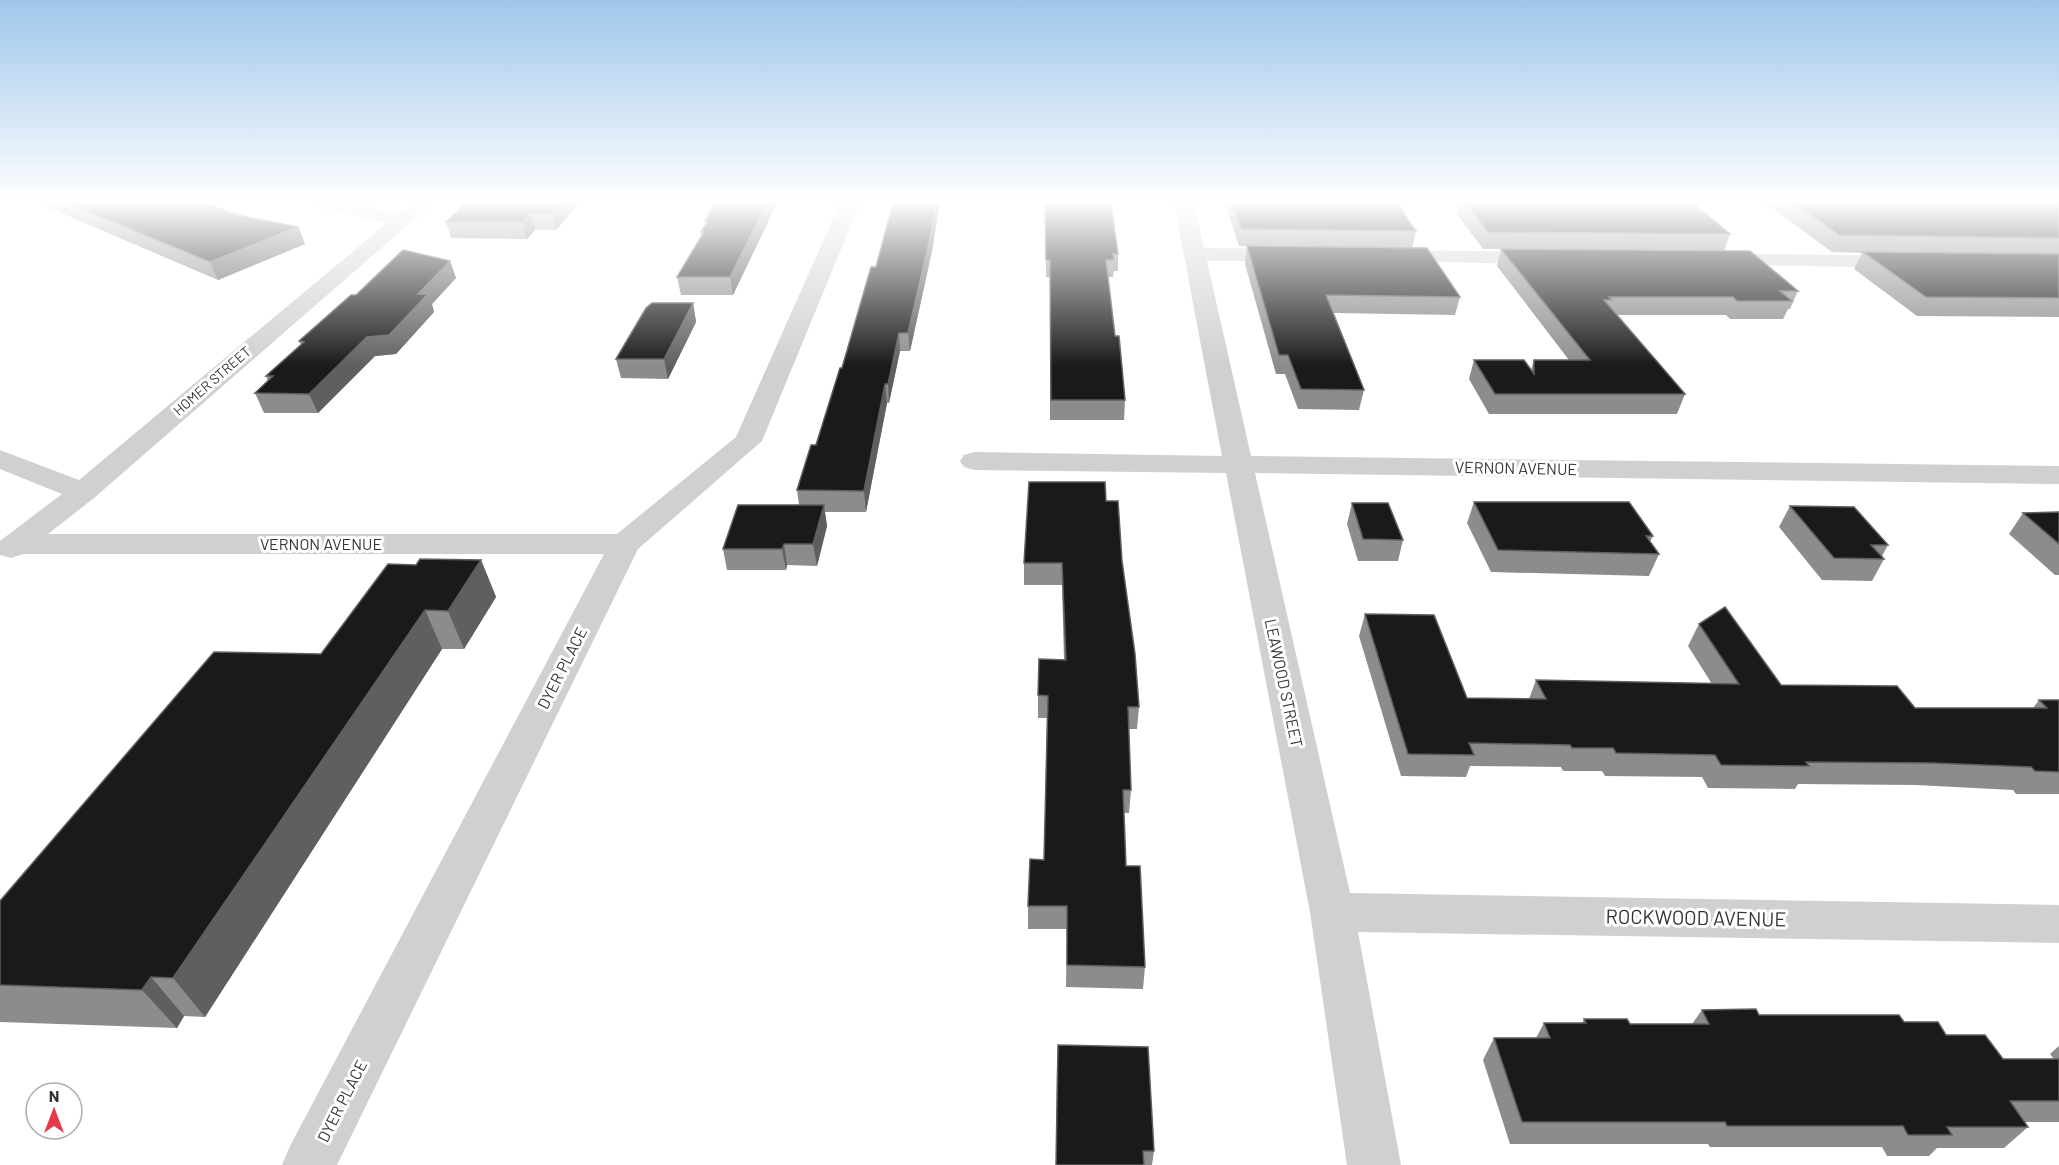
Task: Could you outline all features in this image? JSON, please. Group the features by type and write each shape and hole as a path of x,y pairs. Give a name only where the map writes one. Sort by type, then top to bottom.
{"street":[{"name":"HOMER STREET","path":"8,550 83,492 357,257"},
{"name":"DYER PLACE","path":"309,1165 626,544 748,441 826,257"},
{"name":"LEAWOOD STREET","path":"1196,257 1332,912 1374,1165"},
{"path":"1502,257 1562,258"},
{"path":"1692,259 1929,262"},
{"path":"0,459 83,492"},
{"name":"VERNON AVENUE","path":"974,461 2059,475"},
{"name":"VERNON AVENUE","path":"8,550 626,544"},
{"name":"ROCKWOOD AVENUE","path":"1332,912 2059,924"}],"building":[{"path":"199,257 222,257 210,262"},
{"path":"395,257 434,257 450,261 418,294 428,294 389,335 367,337 309,394 255,393 273,376 266,376 304,342 299,341 351,295 356,295"},
{"path":"689,257 740,257 730,277 677,277"},
{"path":"879,257 926,257 908,333 899,333 888,384 885,384 864,491 797,490 811,445 816,445 840,368 842,368 871,267 876,267"},
{"path":"1046,257 1114,257 1114,260 1106,260 1115,336 1119,336 1125,400 1051,400 1050,260 1046,260"},
{"path":"1250,257 1433,257 1460,297 1326,295 1364,390 1301,389 1288,355 1279,355"},
{"path":"1508,257 1758,257 1798,291 1780,291 1792,301 1737,301 1733,297 1609,297 1612,300 1604,300 1685,394 1495,394 1474,360 1524,360 1534,374 1534,360 1590,360"},
{"path":"1871,257 2059,257 2059,298 1926,297"},
{"path":"652,303 693,303 664,359 616,359 646,308"},
{"path":"1029,482 1105,482 1106,501 1118,501 1122,561 1135,654 1139,707 1128,707 1131,790 1123,790 1126,866 1140,866 1145,967 1067,965 1067,906 1028,906 1030,859 1044,860 1048,696 1038,695 1039,659 1066,660 1062,563 1024,563"},
{"path":"1474,502 1629,502 1653,536 1646,536 1659,554 1498,550"},
{"path":"1352,503 1388,503 1403,540 1363,539"},
{"path":"738,505 824,505 813,544 784,544 782,549 723,549"},
{"path":"1790,506 1854,507 1888,545 1871,545 1884,559 1834,558"},
{"path":"2059,512 2059,544 2023,513"},
{"path":"420,559 481,560 448,611 425,610 173,978 151,977 142,990 0,985 0,901 214,652 321,654 388,564 416,565"},
{"path":"1725,607 1781,685 1897,686 1915,708 2047,708 2039,700 2059,700 2059,772 2035,771 2031,767 1933,763 1806,762 1809,766 1721,765 1715,755 1616,753 1613,748 1572,748 1570,745 1469,743 1474,755 1408,754 1365,614 1434,615 1467,698 1546,699 1536,680 1739,684 1699,624"},
{"path":"1756,1009 1759,1015 1899,1015 1904,1022 1938,1022 1946,1035 1985,1035 2003,1059 2059,1059 2059,1101 2010,1101 2028,1127 1947,1127 1952,1135 1908,1135 1903,1126 1727,1126 1725,1122 1522,1122 1494,1038 1550,1038 1544,1023 1586,1023 1584,1019 1627,1019 1630,1024 1709,1024 1702,1010"},
{"path":"1058,1045 1148,1047 1154,1151 1143,1151 1144,1165 1056,1165"}]}
